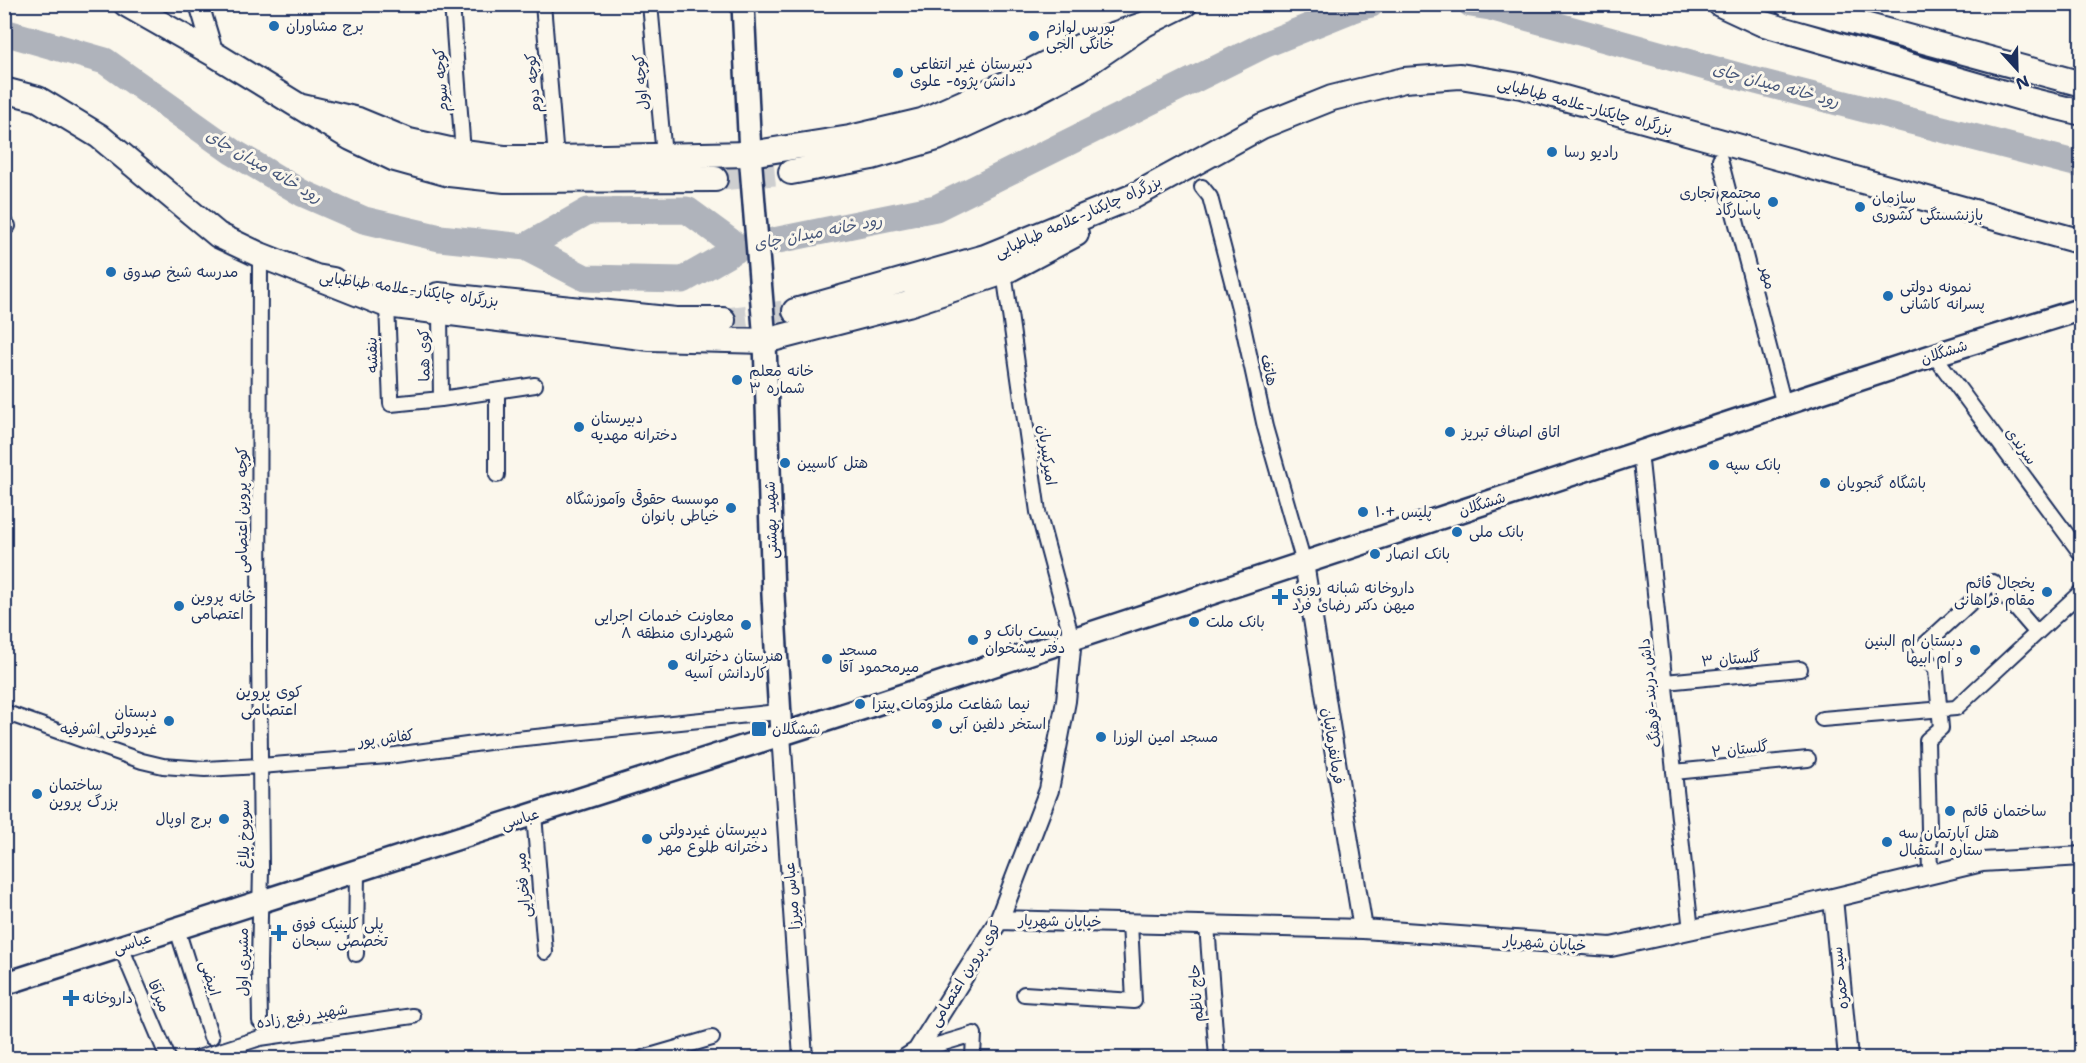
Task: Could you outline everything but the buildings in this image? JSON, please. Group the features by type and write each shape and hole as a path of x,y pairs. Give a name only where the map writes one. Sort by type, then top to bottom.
{"highway":[{"path":"126,4 214,54 351,138 395,159 449,174 505,180 716,179"},
{"path":"302,107 358,120 409,141 463,153 504,158 750,154 850,138 922,121 1012,81 1082,46 1145,24 1185,4"},
{"path":"1720,4 1761,23 2021,98 2082,113"},
{"path":"1787,5 2082,84"},
{"path":"791,172 872,157 937,138 1022,99 1079,69 1145,24"},
{"name":"بزرگراه چایکنار-علامه طباطبایی","path":"795,310 985,257 1134,195 1262,126 1332,98 1404,80 1460,76 1521,86 2082,242"},
{"name":"بزرگراه چایکنار-علامه طباطبایی","path":"4,90 38,99 99,136 218,235 260,255 316,277 454,297 676,320 723,320"},
{"path":"316,277 387,305 650,338 765,341 908,304 1004,272 1072,237 1134,195"}],"main road":[{"path":"743,4 750,154"},
{"name":"شهید بهشتى","path":"750,154 765,341 778,712 781,734"},
{"name":"ششگلان","path":"781,734 1934,355 2082,309"},
{"name":"عباسى","path":"260,902 781,734"},
{"name":"عباسی","path":"4,984 260,902"}],"street":[{"path":"199,4 214,54"},
{"name":"کوچه سوم","path":"452,4 463,153"},
{"name":"کوچه دوم","path":"543,4 555,158"},
{"name":"کوچه اول","path":"650,4 664,156"},
{"name":"مهر","path":"1720,159 1784,405"},
{"name":"هاتف","path":"1202,187 1210,197 1239,308 1265,426 1304,563"},
{"name":"کوچه پروین اعتصامی","path":"260,255 260,766"},
{"name":"امیرکبیریان","path":"1004,272 1038,512 1072,639"},
{"name":"بنفشه","path":"387,305 391,404 441,399"},
{"name":"کوی هما","path":"440,312 441,399"},
{"name":"سرندی","path":"1934,355 2082,555"},
{"path":"441,399 535,385"},
{"path":"497,391 497,475"},
{"name":"داش دربند-فرهنگ","path":"1640,452 1691,931"},
{"name":"فرمانفرمائیان","path":"1304,563 1363,929"},
{"path":"1930,874 1927,740 1941,728 1936,670 1920,649 1993,582 2037,633"},
{"path":"1822,719 1956,708 2082,591"},
{"name":"کوی پروین اعتصامی","path":"911,1055 999,920 1048,790 1066,701 1072,639"},
{"name":"گلستان ۳","path":"1665,682 1800,669"},
{"name":"کفاش پور","path":"4,712 119,754 163,766 205,769 388,756 496,741 778,712"},
{"name":"عباس میرزا","path":"781,734 803,1059"},
{"name":"گلستان ۲","path":"1674,772 1808,759"},
{"name":"سویوخ بلاغ","path":"260,766 260,902"},
{"name":"میر فخرایی","path":"534,814 545,952"},
{"name":"خیابان شهریار","path":"999,920 1363,929 1611,947 1691,931 1982,861 2082,856"},
{"path":"356,954 357,871"},
{"name":"سید حمزه","path":"1833,898 1848,1059"},
{"name":"مشیری اول","path":"260,902 260,1021"},
{"path":"1024,994 1134,1001 1130,923"},
{"name":"حاج ناظم","path":"1207,925 1217,1059"},
{"name":"ابیضی","path":"177,929 211,1036"},
{"name":"میرآقا","path":"121,947 168,1059"},
{"name":"شهید رفیع زاده","path":"198,1059 260,1038 413,1017"},
{"path":"911,1055 974,1034 973,1059"},
{"path":"643,1059 712,1038"}],"waterway":[{"name":"رود خانه میدان چای","path":"4,32 105,61 233,152 302,193 364,220 440,238 525,247 588,211 687,210 739,248 936,208 1266,44 1358,7 1371,4"},
{"name":"رود خانه میدان چای","path":"1471,4 1490,7 1756,81 2082,165"},
{"path":"525,247 585,278 683,280 739,248"}],"tunnel":[{"path":"715,179 791,172"},
{"path":"723,320 795,311"}],"place":[{"name":"برج مشاوران","path":"274,26"},
{"name":"بورس لوازم خانگی الجی","path":"1034,36"},
{"name":"دبیرستان غیر انتفاعی دانش پژوه- علوی","path":"898,73"},
{"name":"رادیو رسا","path":"1552,152"},
{"name":"مجتمع تجاری پاسارگاد","path":"1773,202"},
{"name":"سازمان بازنشستگی کشوری","path":"1860,207"},
{"name":"مدرسه شیخ صدوق","path":"111,272"},
{"name":"نمونه دولتی پسرانه کاشانی","path":"1888,296"},
{"name":"خانه معلم شماره ۳","path":"737,380"},
{"name":"دبیرستان دخترانه مهدیه","path":"579,427"},
{"name":"اتاق اصناف تبریز","path":"1450,432"},
{"name":"هتل کاسپین","path":"785,463"},
{"name":"بانک سپه","path":"1714,465"},
{"name":"باشگاه گنجویان","path":"1825,483"},
{"name":"موسسه حقوقی وآموزشگاه خیاطی بانوان","path":"731,508"},
{"name":"پلیس +۱۰","path":"1363,512"},
{"name":"بانک ملی","path":"1457,532"},
{"name":"بانک انصار","path":"1375,554"},
{"name":"یخچال قائم مقام فراهانی","path":"2047,592"},
{"name":"داروخانه شبانه روزی میهن دکتر رضای فرد","path":"1280,597"},
{"name":"خانه پروین اعتصامی","path":"179,606"},
{"name":"بانک ملت","path":"1194,622"},
{"name":"معاونت خدمات اجرایی شهرداری منطقه ۸","path":"746,625"},
{"name":"پست بانک و دفتر پیشخوان","path":"973,640"},
{"name":"دبستان ام البنین و ام ابیها","path":"1975,650"},
{"name":"مسجد میرمحمود آقا","path":"827,659"},
{"name":"هنرستان دخترانه کاردانش آسیه","path":"673,665"},
{"name":"نیما شفاعت ملزومات پیتزا","path":"860,704"},
{"name":"دبستان غیردولتی اشرفیه","path":"169,721"},
{"name":"استخر دلفین آبی","path":"937,724"},
{"name":"ششگلان","path":"759,729"},
{"name":"مسجد امین الوزرا","path":"1101,737"},
{"name":"ساختمان بزرگ پروین","path":"37,794"},
{"name":"ساختمان قائم","path":"1950,811"},
{"name":"برج اوپال","path":"224,819"},
{"name":"دبیرستان غیردولتی دخترانه طلوع مهر","path":"647,839"},
{"name":"هتل آپارتمان سه ستاره استقبال","path":"1887,842"},
{"name":"پلی کلینیک فوق تخصصی سبحان","path":"279,933"},
{"name":"داروخانه","path":"71,998"}],"district":[{"name":"کوی پروین اعتصامی","path":"269,700"}]}
